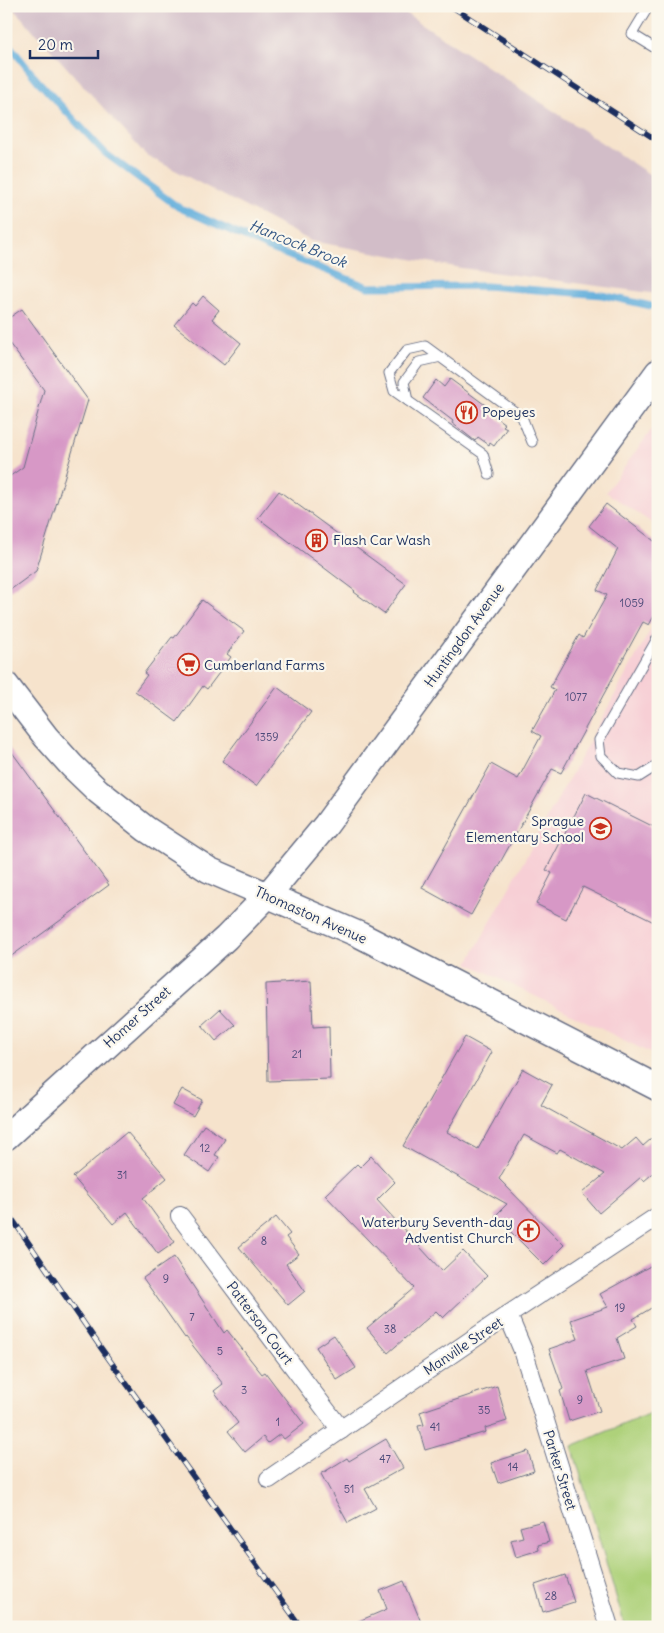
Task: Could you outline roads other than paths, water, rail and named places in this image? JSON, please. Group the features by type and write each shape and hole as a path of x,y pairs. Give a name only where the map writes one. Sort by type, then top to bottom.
{"main road":[{"name":"Huntingdon Avenue","path":"267,896 326,825 658,372"},
{"name":"Thomaston Avenue","path":"6,685 46,737 72,766 113,804 146,829 209,870 360,935 658,1088"},
{"name":"Homer Street","path":"6,1137 226,938 267,896"}],"street":[{"name":"Patterson Court","path":"180,1216 341,1430"},
{"name":"Manville Street","path":"269,1479 508,1315 658,1216"},
{"name":"Parker Street","path":"508,1315 524,1353 609,1627"}],"lane":[{"path":"658,10 650,6 632,34 658,50"},
{"path":"489,474 483,454 394,391 389,373 407,350 425,346 441,357 522,417 532,442"},
{"path":"408,401 404,382 419,362 441,357"},
{"path":"658,637 599,740 602,756 618,772 639,777 658,765"}],"waterway":[{"name":"Hancock Brook","path":"6,41 37,80 105,153 178,207 269,248 368,287 486,286 602,295 651,306"}],"railway":[{"path":"451,6 658,141"},
{"path":"6,1210 101,1348 301,1627"}],"place":[{"name":"Popeyes","path":"466,412"},
{"name":"Flash Car Wash","path":"317,540"},
{"name":"Cumberland Farms","path":"188,665"},
{"name":"Sprague Elementary School","path":"600,829"},
{"name":"Waterbury Seventh-day Adventist Church","path":"529,1230"}]}
